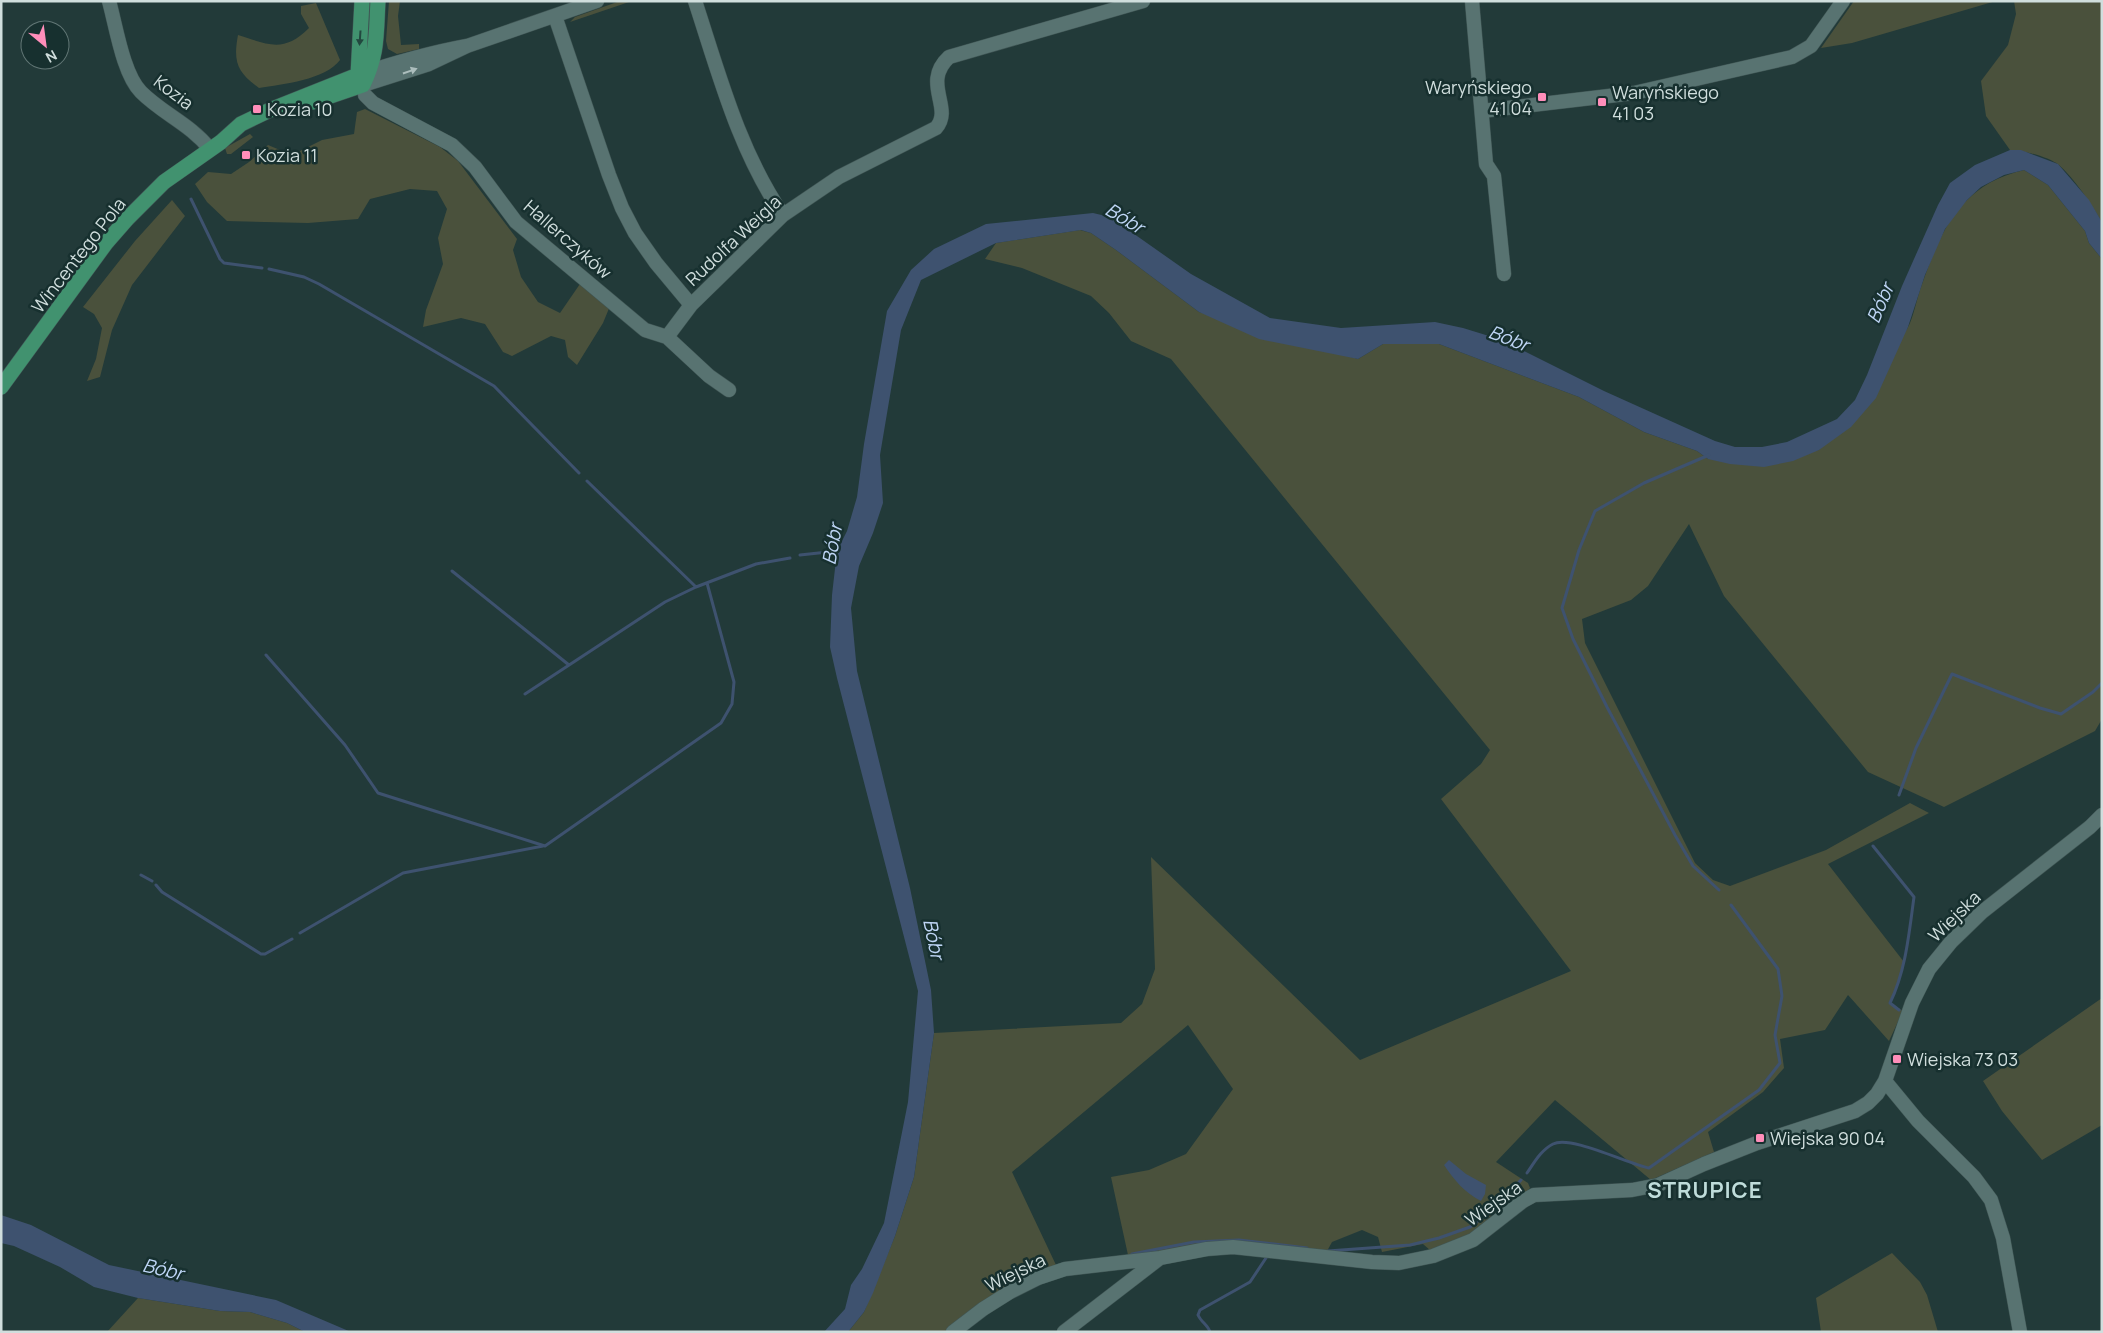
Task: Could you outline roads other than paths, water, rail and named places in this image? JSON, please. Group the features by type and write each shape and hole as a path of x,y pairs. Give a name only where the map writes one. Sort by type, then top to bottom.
{"main road":[{"path":"362,1 364,82"},
{"path":"364,82 376,48 378,1"},
{"name":"Wincentego Pola","path":"1,386 106,244 127,219 164,182 216,145 241,124 270,110 364,82"}],"street":[{"name":"Kozia","path":"109,1 126,69 140,91 216,145"},
{"name":"Wincentego Pola","path":"364,82 429,64 467,46 596,1"},
{"path":"695,1 748,153 763,185 783,215"},
{"name":"Rudolfa Weigla","path":"667,338 691,305 783,215 839,177 884,153 929,133 941,123 942,116 937,76 944,62 949,57 1144,1"},
{"path":"1472,1 1486,164 1494,176 1504,274"},
{"path":"1482,111 1634,93 1792,57 1811,46 1843,1"},
{"path":"555,16 622,208 635,233 656,263 691,305"},
{"name":"Wincentego Pola","path":"364,82 397,61 467,46"},
{"path":"376,48 387,59 397,61"},
{"name":"Hallerczyków","path":"364,82 373,102 452,145 475,167 516,222 645,330 667,338 709,376 728,390"},
{"name":"Wiejska","path":"953,1332 983,1309 1038,1278 1065,1269 1233,1247 1372,1262 1399,1263 1433,1256 1473,1240 1523,1200 1534,1195 1632,1190 1658,1185 1757,1143 1855,1111 1877,1094 1885,1081 1912,1003 1929,969 1951,942 1982,912 2102,816"},
{"path":"1885,1081 1918,1121 1974,1177 1991,1200 2003,1238 2020,1332"},
{"name":"Wiejska","path":"1064,1332 1160,1258"}],"water":[{"path":"2010,150 2021,150 2058,164 2089,200 2102,222 2102,259 2089,243 2085,231 2048,185 2024,170 2004,175 1981,187 1967,200 1945,229 1925,275 1908,327 1876,398 1851,427 1819,450 1793,461 1764,467 1730,464 1708,459 1697,451 1644,432 1579,397 1439,344 1383,344 1358,359 1259,339 1199,312 1116,250 1091,233 1081,230 996,243 921,280 901,330 880,455 883,503 859,566 851,608 857,671 910,888 931,990 934,1033 914,1177 895,1236 864,1312 848,1332 824,1332 845,1309 851,1285 862,1269 884,1223 908,1102 918,991 830,647 832,595 837,551 847,531 857,497 864,444 887,311 911,270 934,249 986,224 1093,213 1110,217 1191,274 1270,318 1341,328 1435,322 1463,328 1502,340 1604,391 1715,441 1735,447 1762,447 1787,442 1837,419 1855,400 1867,375 1902,286 1938,205 1950,183 1975,165"},
{"path":"1449,1160 1466,1174 1486,1185 1485,1194 1481,1201 1460,1186 1452,1176 1444,1165"},
{"path":"1,1215 31,1225 109,1265 276,1300 351,1332 305,1332 287,1323 250,1312 220,1311 138,1298 94,1287 60,1267 14,1246 1,1243"}],"waterway":[{"path":"191,199 220,259 224,263 262,268"},
{"path":"269,269 304,277 319,284 494,386 579,473"},
{"path":"1709,455 1644,483 1595,511 1579,550 1562,608 1573,639 1675,835 1693,866 1719,890"},
{"path":"587,481 696,587 756,564 790,558"},
{"name":"Bóbr","path":"800,555 837,551"},
{"path":"452,571 569,665"},
{"path":"266,655 345,745 378,793 545,846 721,723 732,704 734,682 707,583"},
{"path":"525,694 665,602 696,587"},
{"path":"1899,795 1916,748 1952,674 2040,708 2061,714 2093,692 2102,683"},
{"path":"300,933 403,873 543,846"},
{"path":"1873,846 1914,897 1900,978 1890,1003 1899,1010"},
{"path":"141,875 152,881"},
{"path":"156,885 162,892 261,954 265,954 292,939"},
{"path":"1527,1173 1545,1150 1553,1144 1561,1142 1573,1143 1649,1168 1759,1090 1780,1063 1775,1035 1782,996 1778,969 1731,905"},
{"path":"1328,1251 1410,1245 1439,1238 1470,1227 1498,1205 1521,1180"},
{"path":"1132,1254 1194,1242 1239,1240 1274,1244"},
{"path":"1272,1246 1274,1244 1307,1248"},
{"path":"1210,1332 1198,1315 1200,1310 1250,1282 1266,1258"}],"place":[{"name":"Waryńskiego 41 04","path":"1542,97"},
{"name":"Waryńskiego 41 03","path":"1602,102"},
{"name":"Kozia 10","path":"257,109"},
{"name":"Kozia 11","path":"246,155"},
{"name":"Wiejska 73 03","path":"1897,1059"},
{"name":"Wiejska 90 04","path":"1760,1138"}],"district":[{"name":"STRUPICE","path":"1705,1190"}]}
